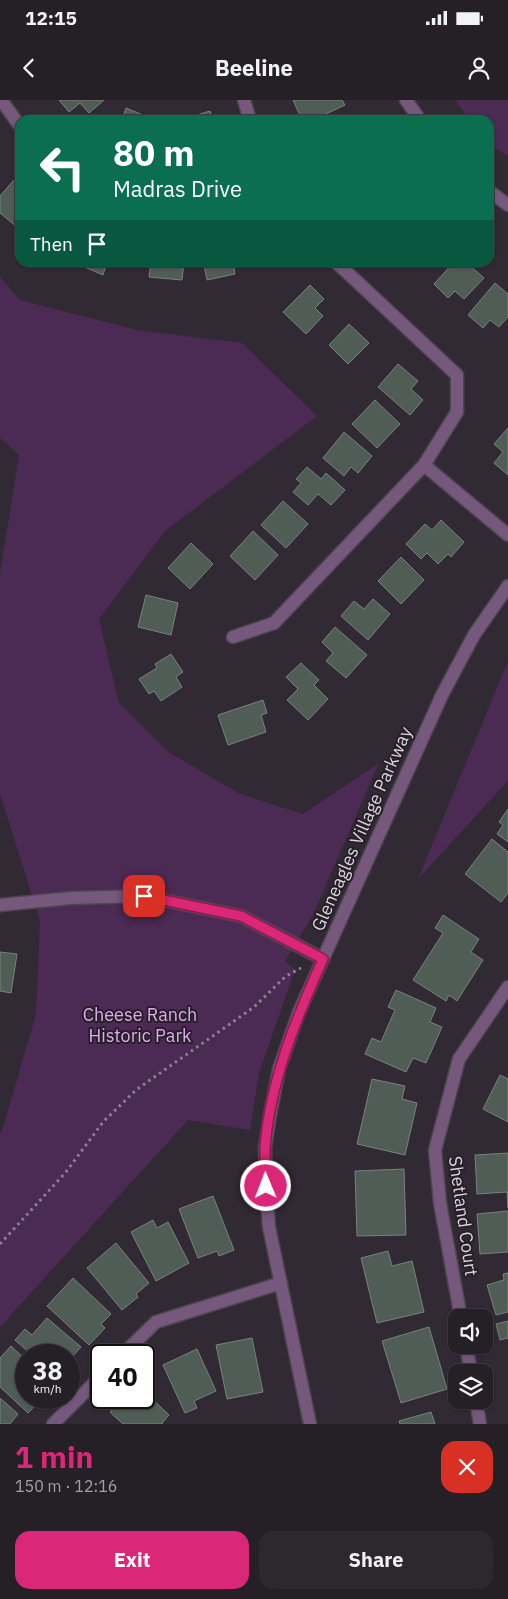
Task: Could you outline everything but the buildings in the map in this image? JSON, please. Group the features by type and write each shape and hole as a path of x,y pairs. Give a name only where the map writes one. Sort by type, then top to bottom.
{"street":[{"path":"1,100 15,119"},
{"path":"244,100 248,115"},
{"path":"406,100 416,115"},
{"path":"494,195 508,205"},
{"path":"233,637 274,623 424,465 457,412 457,374 341,267"},
{"path":"424,465 508,535"},
{"name":"Gleneagles Village Parkway","path":"310,1424 269,1227 265,1148 280,1069 299,1012 442,695 474,635 508,586"},
{"path":"0,905 71,898 144,896 241,916 323,959"},
{"name":"Shetland Court","path":"459,1309 440,1203 436,1150 459,1059 508,988"},
{"path":"133,1344 156,1322 281,1283"},
{"path":"53,1424 90,1387"},
{"path":"478,1409 480,1424"}],"path":[{"path":"0,1244 66,1172 103,1122 136,1090 254,1007 286,976 295,970 323,959"}],"green space":[{"path":"455,100 508,100 508,156 494,148 494,115 466,115"},
{"name":"Cheese Ranch Historic Park","path":"0,277 20,300 137,330 242,343 317,416 165,531 99,619 119,703 167,751 238,793 303,814 379,763 313,915 285,961 295,970 259,1073 250,1130 188,1120 0,1327 0,1133 36,1014 40,921 0,794 0,573 19,455 0,438"},
{"path":"508,661 508,781 418,879"}],"route":[{"path":"144,896 241,916 323,959 299,1012 280,1069 265,1148 266,1186"}]}
